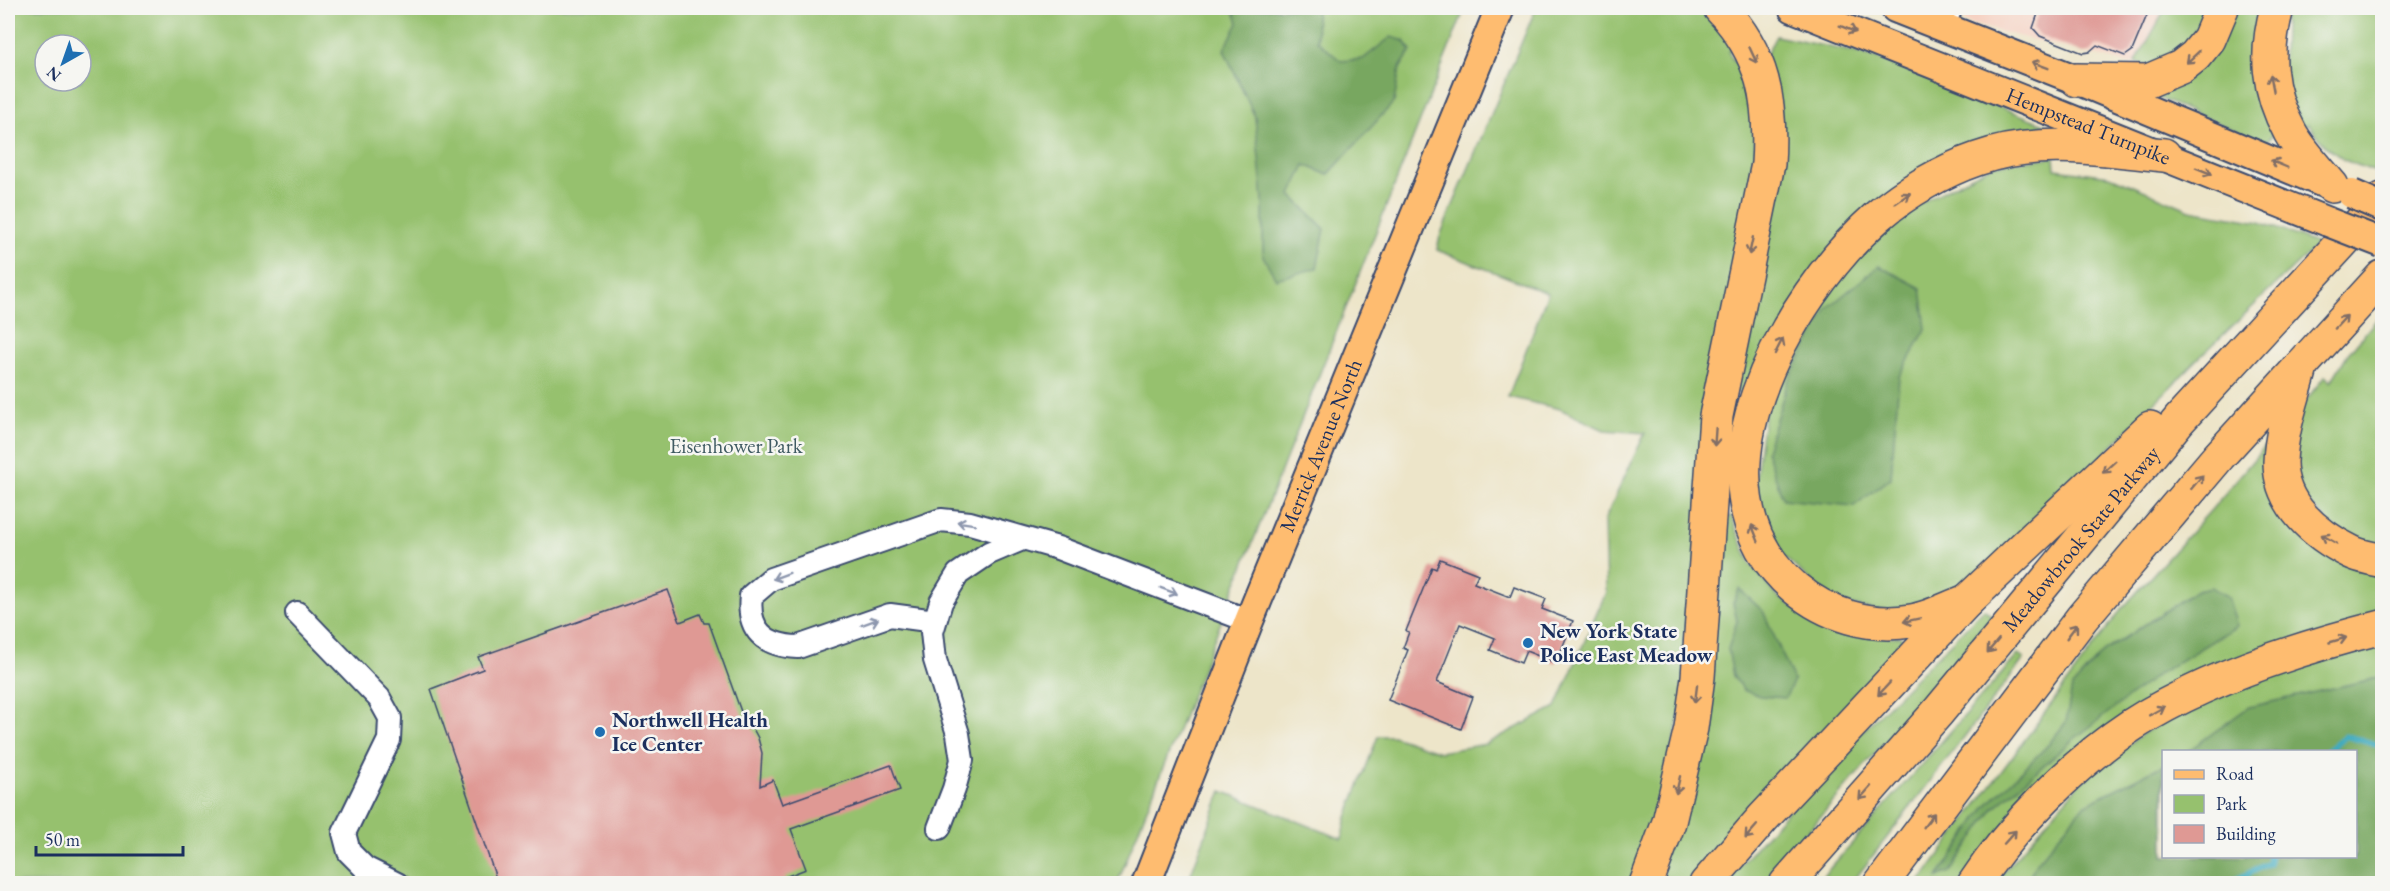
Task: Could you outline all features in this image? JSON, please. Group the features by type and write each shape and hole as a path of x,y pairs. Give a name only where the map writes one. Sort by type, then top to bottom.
{"highway":[{"path":"1646,884 1669,822 1691,728 1698,677 1716,416 1768,164 1770,137 1768,104 1761,72 1742,35 1720,8"},
{"path":"2077,80 2148,81 2181,67 2195,56 2209,39 2222,8"},
{"path":"2277,8 2269,36 2269,65 2273,92 2290,133 2356,193"},
{"path":"1967,601 1913,621 1883,624 1854,619 1824,608 1808,600 1784,579 1760,546 1748,516 1743,473 1750,420 1770,363 1796,314 1843,251 1879,215 1931,179 1978,158 2025,147 2063,146 2164,155"},
{"name":"Meadowbrook State Parkway","path":"1786,884 1966,678 2180,419 2319,268 2356,193"},
{"path":"1706,884 1763,818 1967,601 2319,268"},
{"path":"1881,884 2082,618 2219,456 2382,277"},
{"path":"2301,365 2282,437 2280,464 2291,502 2300,516 2318,533 2353,553 2382,561"},
{"path":"1974,884 2000,849 2050,793 2091,756 2132,725 2181,697 2233,675 2307,649 2382,627"}],"main road":[{"name":"Merrick Avenue North","path":"1146,884 1249,621 1500,8"},
{"name":"Hempstead Turnpike","path":"1793,8 2382,243"},
{"name":"Hempstead Turnpike","path":"1894,8 1947,18 2077,80 2356,193 2382,207"}],"lane":[{"path":"935,621 890,615 798,647 784,647 762,636 753,625 750,609 751,596 771,579 940,520 970,523 1058,548 1249,621"},
{"path":"939,828 962,760 958,734 935,660 932,632 935,621 941,602 958,574 990,553 1022,539"},
{"path":"297,613 379,698 390,718 389,740 344,833 349,852 365,868 397,884"}],"shaded area":[{"path":"1936,8 2166,8 2136,62 2130,64 1970,24"}],"green space":[{"name":"Eisenhower Park","path":"8,8 1465,8 1117,884 8,883"},
{"path":"1233,8 1309,8 1316,11 1317,41 1341,61 1363,59 1391,37 1405,41 1411,51 1400,68 1394,102 1328,175 1305,165 1291,195 1325,229 1317,268 1276,279 1263,256 1263,200 1255,117 1224,50 1238,23"},
{"path":"1536,8 1697,8 1718,25 1735,48 1728,51 1734,62 1741,60 1755,107 1755,149 1683,699 1663,790 1632,883 1187,884 1222,791 1342,839 1347,817 1378,736 1393,736 1440,752 1486,744 1556,707 1606,592 1604,521 1645,433 1604,430 1560,409 1508,397 1548,293 1437,250 1440,236"},
{"path":"2166,8 2212,8 2171,63 2145,66 2136,62"},
{"path":"2233,8 2267,8 2277,129 2266,143 2158,98 2156,93"},
{"path":"2285,8 2382,8 2382,164 2376,172 2344,160 2325,146 2309,124 2298,128 2281,95"},
{"path":"1776,36 1868,55 2067,133 2032,130 2021,139 1915,174 1742,397 1732,385 1767,53"},
{"path":"2054,157 2055,169 2110,176 2190,210 2260,222 2318,244 2197,360 1995,564 1944,598 1886,612 1836,602 1770,545 1754,491 1765,411 1813,307 1898,215 1993,165"},
{"path":"1879,266 1921,288 1926,329 1899,377 1891,478 1854,506 1783,499 1766,451 1789,378 1829,307"},
{"path":"2382,313 2382,553 2355,547 2294,489 2286,447 2303,404 2325,376 2331,382 2347,355"},
{"path":"2270,440 2266,480 2382,575 2382,619 2189,684 1960,883 1918,884 2120,611 2211,510"},
{"path":"1731,516 1750,563 1777,596 1810,618 1854,635 1901,637 1907,646 1690,883 1657,884 1721,519"},
{"path":"2211,587 2228,597 2237,626 2160,673 2074,739 1994,808 1950,872 1938,877 1985,807 2048,745 2066,722 2072,687 2103,652 2197,590"},
{"path":"1739,589 1763,611 1794,681 1785,698 1760,696 1743,690 1733,676 1728,649 1737,621 1733,603"},
{"path":"1984,609 1993,617 1763,883 1723,884 1827,767"},
{"path":"2382,640 2382,883 1993,884 2079,784 2142,734 2208,696"},
{"path":"2018,655 2024,659 1852,883 1817,883"},
{"path":"2382,677 2382,883 2026,883 2035,865 2084,805 2162,766 2162,858 2357,858 2357,750 2189,750 2249,707"}],"building":[{"path":"2040,8 2150,8 2132,51 2125,56 2097,45 2089,52 2083,53 2040,36 2033,28"},
{"name":"New York State Police East Meadow","path":"1440,559 1478,574 1474,583 1510,597 1514,587 1546,599 1542,609 1573,621 1556,663 1526,651 1521,663 1490,650 1495,638 1460,624 1437,682 1473,697 1461,729 1388,700 1408,650 1403,648 1409,632 1406,631 1432,567 1436,569"},
{"name":"Northwell Health Ice Center","path":"668,590 680,622 700,614 704,623 709,623 743,717 751,725 758,738 762,753 760,786 773,780 782,804 891,765 900,790 791,829 806,869 785,877 788,884 498,884 431,689 483,669 478,657"}],"waterway":[{"path":"2328,750 2346,736 2382,746"},
{"path":"2228,884 2269,863 2269,858"}],"place":[{"name":"New York State Police East Meadow","path":"1528,643"},
{"name":"Northwell Health Ice Center","path":"600,732"}]}
